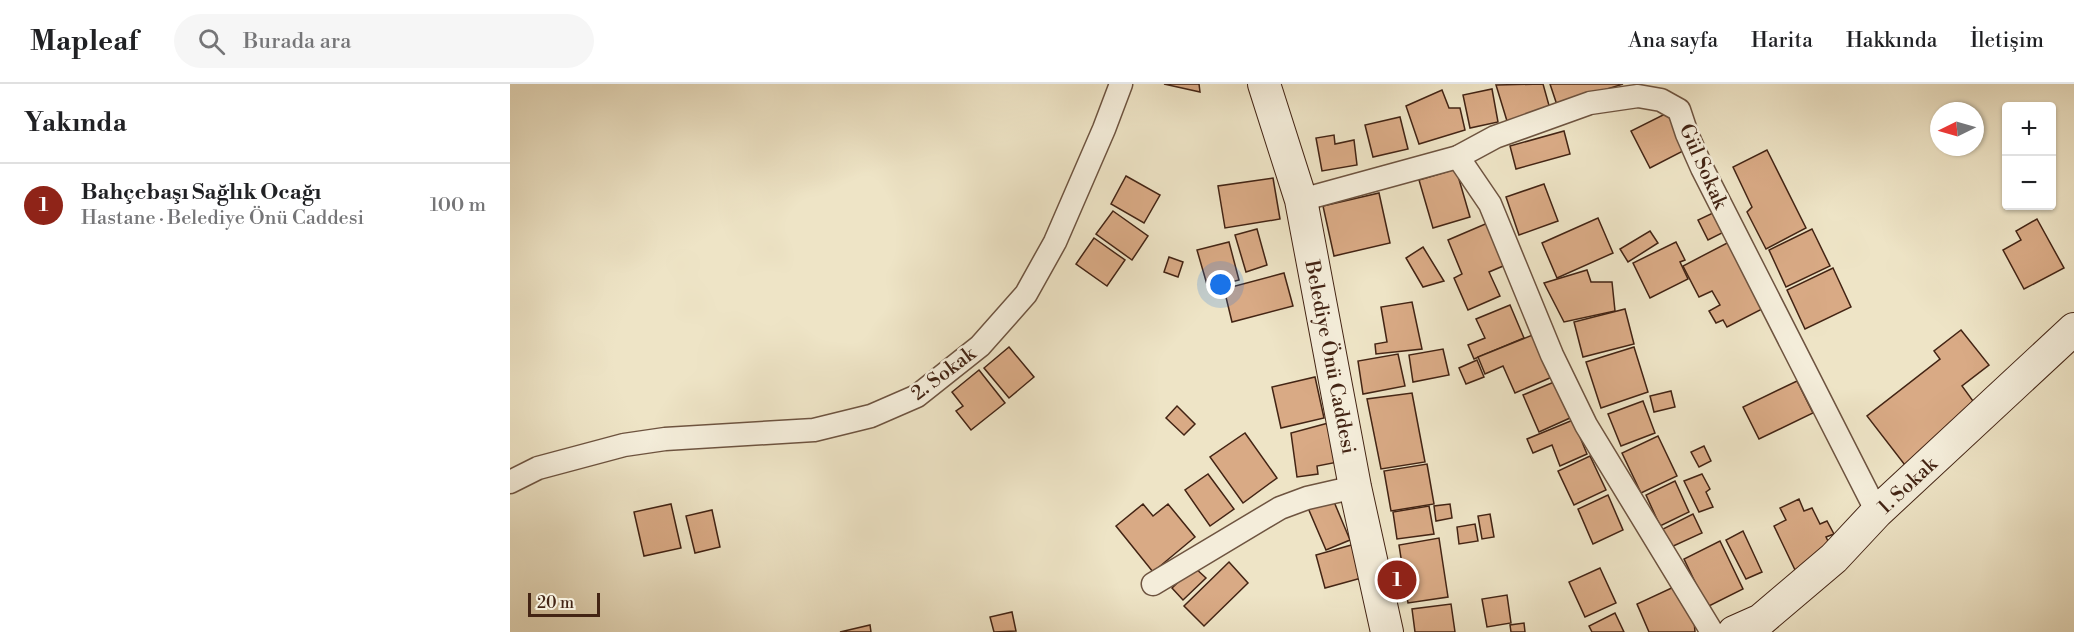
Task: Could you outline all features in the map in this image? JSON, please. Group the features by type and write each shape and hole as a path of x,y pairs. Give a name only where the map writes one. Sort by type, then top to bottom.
{"street":[{"name":"2. Sokak","path":"510,483 538,468 624,445 665,439 814,430 872,416 917,396 980,346 1026,294 1055,242 1121,84"},
{"name":"Belediye Önü Caddesi","path":"1264,84 1301,200 1355,487 1387,632"},
{"name":"Gül Sokak","path":"1301,200 1458,157 1495,137 1590,104 1638,96 1661,100 1679,110 1702,168 1877,512"},
{"path":"1458,157 1490,204 1552,355 1586,425 1712,632"},
{"name":"1. Sokak","path":"1734,632 1761,620 1834,558 1877,512 2074,329"},
{"path":"1153,584 1280,508 1307,498 1355,487"}],"building":[{"path":"1164,84 1199,84 1200,92"},
{"path":"1543,84 1550,109 1507,121 1496,85"},
{"path":"1550,84 1623,84 1557,105"},
{"path":"1492,89 1498,122 1470,128 1463,95"},
{"path":"1442,90 1449,108 1460,108 1465,130 1419,144 1406,106"},
{"path":"1667,113 1685,150 1650,168 1631,131"},
{"path":"1400,117 1408,149 1373,157 1365,125"},
{"path":"1564,131 1570,154 1516,169 1510,146"},
{"path":"1334,135 1335,144 1354,140 1357,165 1322,171 1316,138"},
{"path":"1767,150 1806,228 1766,249 1747,212 1752,207 1733,167"},
{"path":"1456,169 1470,217 1433,228 1419,180"},
{"path":"1126,176 1160,195 1144,223 1111,204"},
{"path":"1273,178 1280,219 1225,228 1218,186"},
{"path":"1544,184 1558,221 1519,235 1506,197"},
{"path":"1379,193 1390,243 1334,256 1323,206"},
{"path":"1113,211 1148,236 1132,260 1096,234"},
{"path":"1715,212 1724,232 1708,240 1698,220"},
{"path":"1598,218 1613,253 1557,278 1542,243"},
{"path":"2037,219 2064,268 2024,289 2003,250 2021,240 2016,231"},
{"path":"1490,222 1508,264 1489,272 1500,296 1468,310 1454,278 1462,274 1448,240"},
{"path":"1257,229 1267,265 1246,272 1235,235"},
{"path":"1812,229 1830,266 1786,287 1769,250"},
{"path":"1650,231 1658,243 1628,262 1620,249"},
{"path":"1094,238 1125,260 1107,286 1076,264"},
{"path":"1731,241 1766,307 1727,327 1723,320 1716,323 1709,311 1720,305 1712,291 1699,297 1683,266"},
{"path":"1229,242 1239,280 1208,288 1197,250"},
{"path":"1676,242 1685,260 1680,262 1688,279 1650,298 1633,263"},
{"path":"1423,247 1444,281 1423,287 1406,258"},
{"path":"1169,257 1183,262 1178,277 1164,272"},
{"path":"1833,268 1851,307 1805,329 1787,290"},
{"path":"1587,270 1591,282 1612,282 1615,311 1564,322 1544,283"},
{"path":"1284,273 1293,306 1232,322 1224,289"},
{"path":"1412,302 1422,349 1376,354 1375,344 1387,342 1381,307"},
{"path":"1510,305 1524,338 1474,359 1468,345 1485,338 1476,319"},
{"path":"1625,309 1634,344 1583,357 1574,322"},
{"path":"1961,330 1989,365 1962,386 1981,412 1908,469 1867,416 1940,359 1934,351"},
{"path":"1535,334 1552,377 1515,393 1503,366 1485,374 1478,357"},
{"path":"1009,347 1034,377 1009,398 984,368"},
{"path":"1634,347 1648,392 1601,408 1586,362"},
{"path":"1443,349 1449,375 1413,382 1409,355"},
{"path":"1398,354 1405,386 1363,394 1358,361"},
{"path":"1477,360 1484,377 1466,384 1459,368"},
{"path":"979,370 1005,403 971,430 956,411 963,406 952,392"},
{"path":"1315,377 1324,418 1281,428 1272,387"},
{"path":"1797,381 1813,413 1759,439 1743,407"},
{"path":"1554,382 1570,418 1539,432 1523,395"},
{"path":"1671,391 1675,407 1654,412 1650,396"},
{"path":"1412,393 1425,462 1381,469 1367,399"},
{"path":"1643,401 1655,433 1621,446 1608,414"},
{"path":"1177,406 1195,424 1184,435 1166,418"},
{"path":"1573,420 1587,454 1560,466 1552,445 1533,453 1527,439"},
{"path":"1332,422 1338,462 1317,466 1318,474 1297,477 1291,433"},
{"path":"1245,433 1277,478 1243,503 1210,457"},
{"path":"1658,436 1677,476 1641,493 1622,453"},
{"path":"1704,446 1711,461 1699,467 1691,452"},
{"path":"1590,456 1606,490 1574,505 1558,471"},
{"path":"1427,464 1434,504 1391,511 1384,471"},
{"path":"1208,474 1234,509 1210,526 1185,490"},
{"path":"1702,474 1710,489 1706,492 1713,507 1699,512 1684,481"},
{"path":"1675,481 1689,512 1660,526 1646,495"},
{"path":"1608,495 1623,530 1593,544 1578,509"},
{"path":"1332,497 1350,540 1326,550 1308,508"},
{"path":"1799,499 1804,511 1812,508 1820,524 1827,521 1834,534 1826,537 1834,554 1796,572 1774,526 1786,520 1780,508"},
{"path":"671,504 681,548 644,556 634,512"},
{"path":"1143,504 1153,516 1168,504 1195,537 1153,572 1116,526"},
{"path":"1450,504 1452,518 1436,521 1434,506"},
{"path":"1429,506 1434,534 1397,539 1393,512"},
{"path":"712,510 720,547 695,553 686,516"},
{"path":"1490,514 1494,537 1482,539 1478,516"},
{"path":"1693,514 1702,533 1669,548 1661,530"},
{"path":"1475,524 1478,541 1459,544 1457,527"},
{"path":"1743,531 1762,572 1746,579 1726,540"},
{"path":"1439,538 1448,597 1408,603 1399,545"},
{"path":"1720,541 1743,589 1707,607 1684,559"},
{"path":"1355,544 1365,577 1325,588 1316,555"},
{"path":"1229,562 1248,583 1204,626 1184,606"},
{"path":"1194,567 1206,578 1183,600 1172,588"},
{"path":"1600,568 1616,603 1585,617 1569,582"},
{"path":"1678,585 1694,620 1695,632 1649,632 1637,604"},
{"path":"1507,595 1511,623 1487,627 1482,599"},
{"path":"1451,604 1455,632 1415,632 1412,609"},
{"path":"1012,612 1016,631 994,632 990,617"},
{"path":"1615,613 1624,632 1592,632 1589,626"},
{"path":"1524,623 1525,632 1511,632 1510,625"},
{"path":"870,625 871,632 840,632"}],"place":[{"name":"Bahçebaşı Sağlık Ocağı","path":"1397,580"}]}
